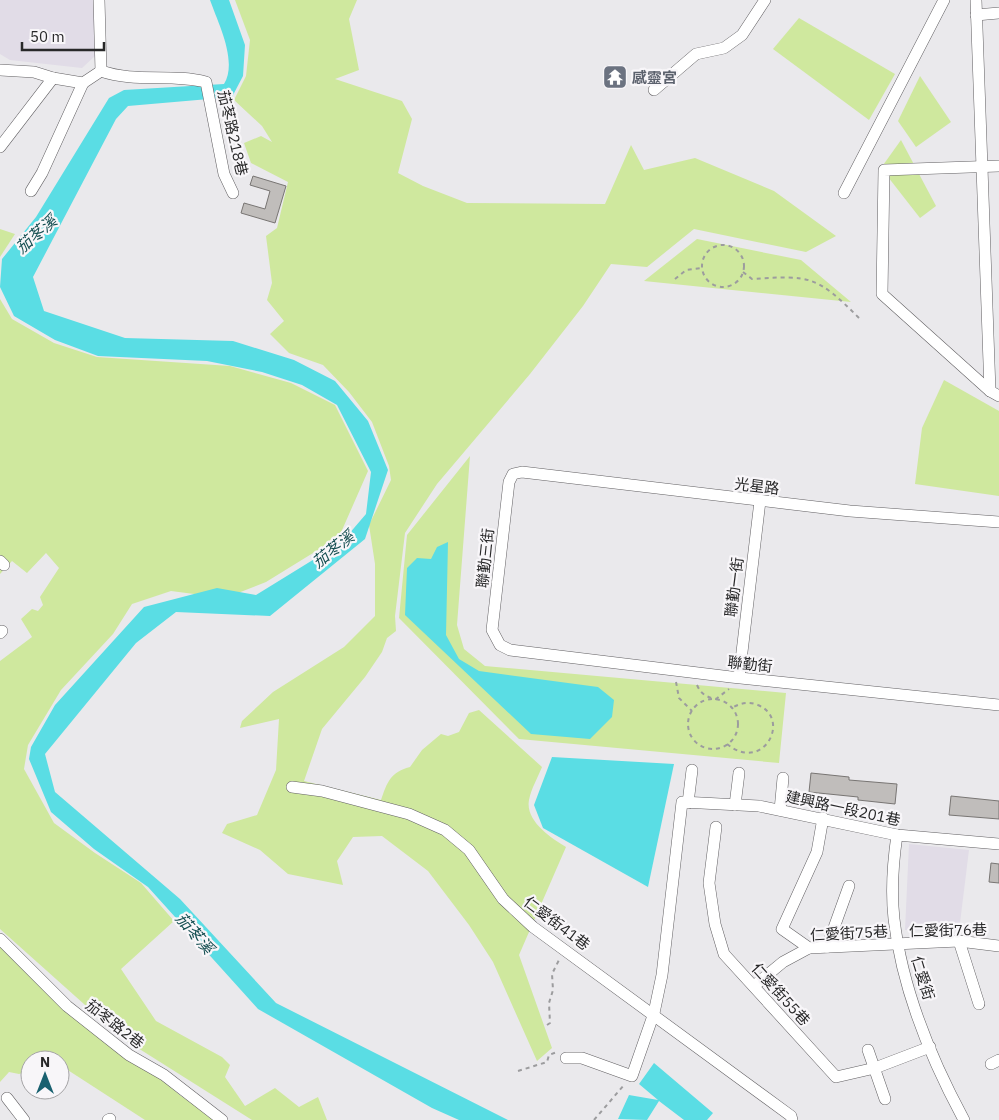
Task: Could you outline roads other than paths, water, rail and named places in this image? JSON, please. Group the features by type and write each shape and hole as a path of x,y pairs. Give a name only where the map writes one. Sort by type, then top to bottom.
{"street":[{"path":"31,191 42,173 83,83 101,71 99,0"},
{"path":"654,90 696,54 724,48 742,35 765,0"},
{"path":"844,194 944,0"},
{"path":"976,0 982,166 994,393"},
{"path":"976,15 999,14"},
{"path":"0,80 4,70 34,72 52,78 83,83"},
{"name":"茄苳路218巷","path":"101,71 115,76 134,78 180,78 206,82 224,174 233,193"},
{"path":"0,147 52,78"},
{"path":"994,393 882,294 884,170 999,166"},
{"name":"光星路","path":"513,474 522,472 850,512 999,522"},
{"name":"聯勤三街","path":"500,645 492,630 509,482 513,474"},
{"name":"聯勤一街","path":"735,677 760,501"},
{"name":"聯勤街","path":"500,645 510,650 698,673 999,705"},
{"path":"566,1058 582,1058 632,1076 654,1013 662,975 685,802 692,770"},
{"path":"735,805 739,773"},
{"path":"780,810 783,778"},
{"name":"仁愛街41巷","path":"292,787 322,791 344,799 409,814 445,830 469,850 503,899 533,927 654,1013 791,1116 792,1120"},
{"name":"建興路一段201巷","path":"685,802 780,810 897,835 999,844"},
{"path":"809,948 782,929 817,852 823,818"},
{"name":"仁愛街55巷","path":"716,828 709,883 715,924 724,954 836,1077 875,1068 930,1047"},
{"name":"仁愛街","path":"897,835 894,858 894,916 898,946 930,1047 964,1120"},
{"path":"827,947 849,886"},
{"name":"茄苳路2巷","path":"0,939 67,1006 129,1055 164,1075 222,1120"},
{"path":"959,941 979,1004"},
{"name":"仁愛街76巷","path":"898,946 959,941 999,945"},
{"name":"仁愛街75巷","path":"754,986 783,962 809,948 898,946"},
{"path":"868,1050 886,1099"},
{"path":"7,1098 24,1120"}],"water":[{"name":"茄苳溪","path":"210,0 229,0 245,45 243,76 232,97 128,106 116,119 33,277 44,311 125,338 233,341 294,360 335,381 368,421 388,470 365,539 270,616 176,612 136,643 45,754 55,792 180,899 276,1003 508,1120 459,1120 432,1108 258,1009 148,887 94,849 51,812 29,759 31,747 55,705 144,607 217,588 256,595 342,542 366,514 371,472 337,405 302,385 262,372 207,361 98,356 55,340 14,316 0,287 2,259 36,217 109,98 124,90 224,84 228,75 228,53"},
{"path":"448,542 446,635 459,659 479,671 598,687 614,700 612,717 590,739 531,734 405,615 407,568 417,558 431,559 437,547"},
{"path":"552,757 674,764 648,887 543,828 534,805"},
{"path":"654,1063 713,1113 707,1120 684,1120 659,1101 647,1120 618,1119 629,1095 658,1100 639,1084"}],"place":[{"name":"感靈宮","path":"615,77"}]}
